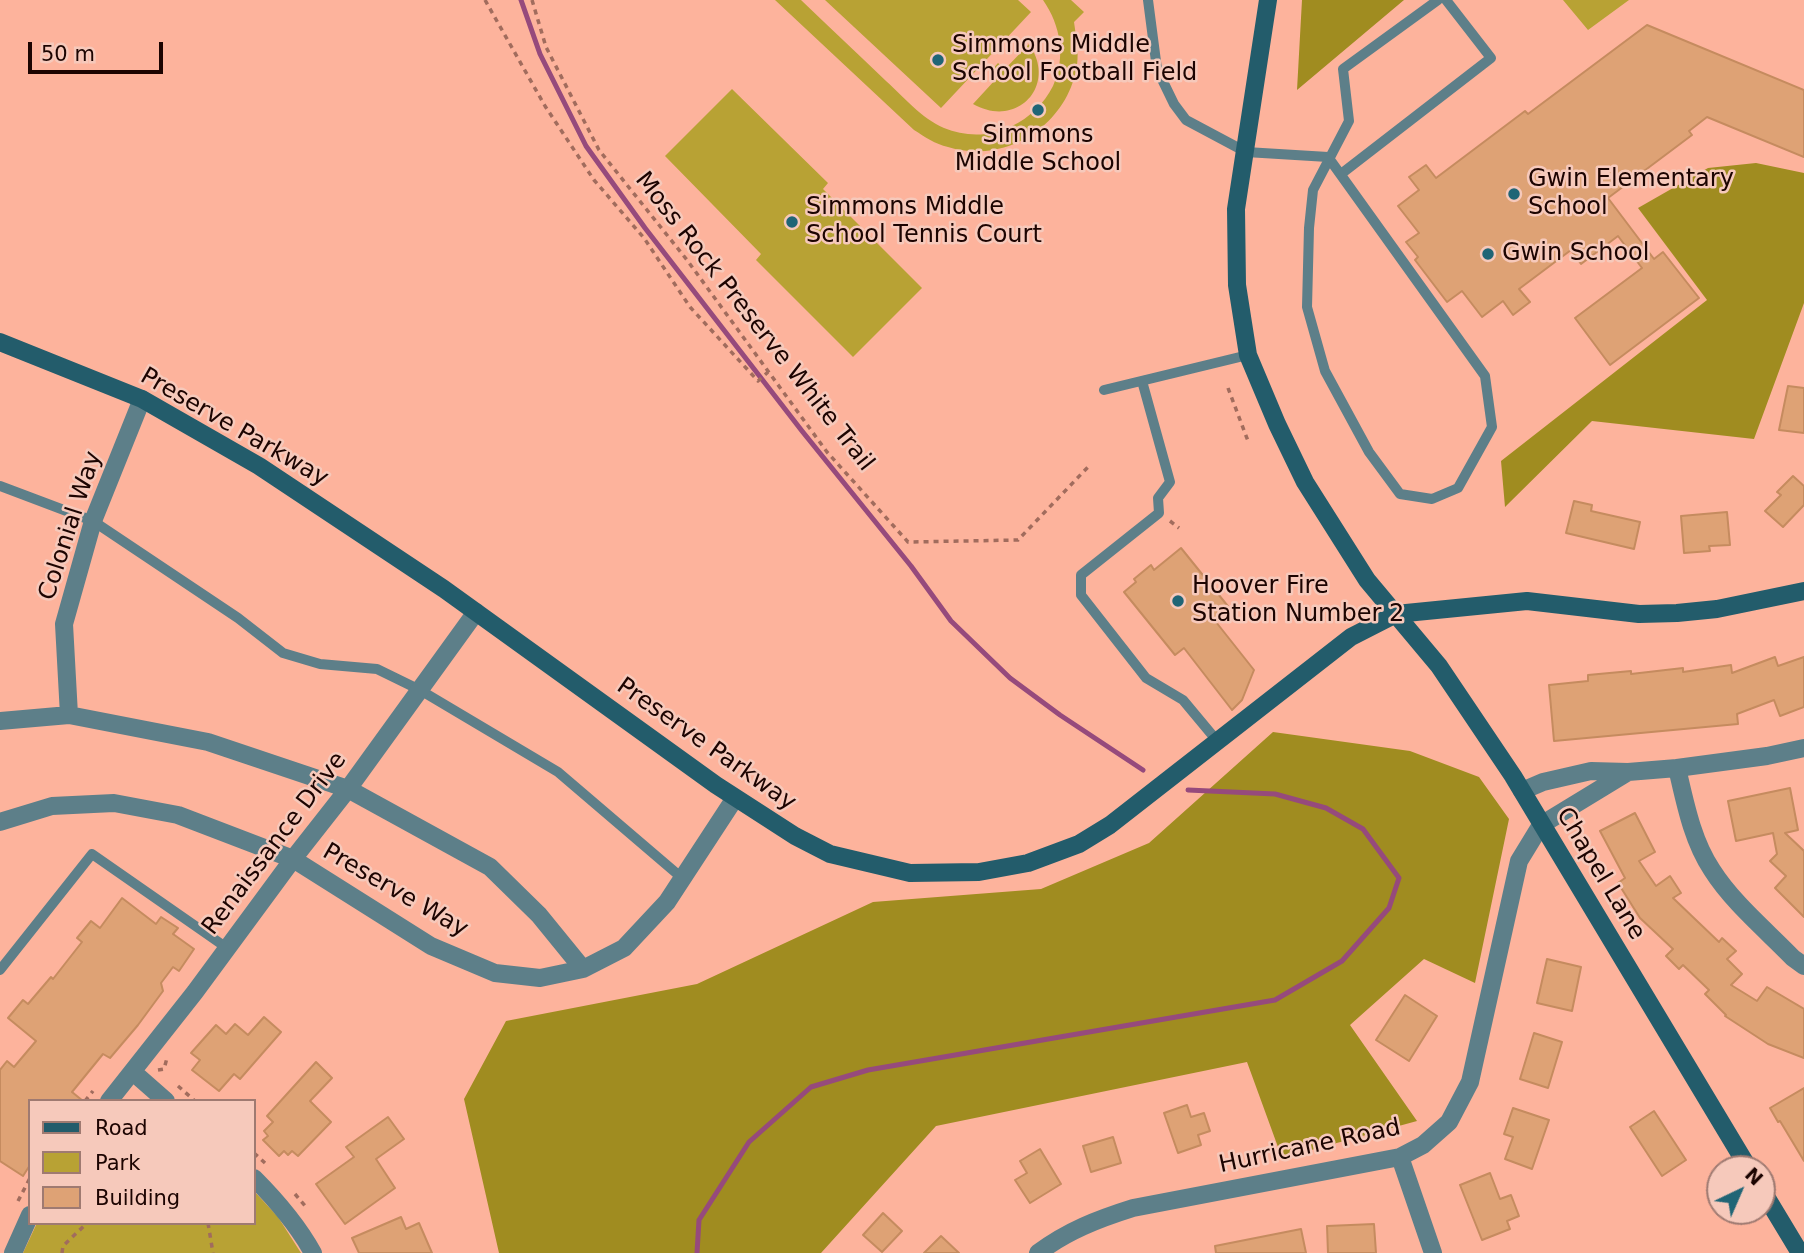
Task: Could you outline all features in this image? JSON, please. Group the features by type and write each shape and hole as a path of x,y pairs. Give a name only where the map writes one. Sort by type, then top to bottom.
{"street":[{"name":"Chapel Lane","path":"1268,0 1236,209 1237,285 1248,355 1305,482 1367,580 1439,666 1522,791 1741,1155"},
{"name":"Preserve Parkway","path":"0,342 142,399 259,466 476,612 735,798 795,836 830,854 910,873 979,872 1027,863 1079,844 1110,825 1351,637 1396,614"},
{"name":"Colonial Way","path":"69,715 64,624 93,521 142,399"},
{"path":"1396,614 1527,601 1639,614 1677,614 1717,609 1804,591"},
{"name":"Renaissance Drive","path":"110,1099 348,789 476,612"},
{"path":"0,720 69,715 208,742 348,789 490,867 539,915 583,969"},
{"path":"1522,791 1544,782 1591,771 1628,772 1677,768 1767,756 1804,748"},
{"path":"1677,768 1688,815 1711,870 1731,894 1804,966"},
{"path":"1541,825 1628,772"},
{"name":"Preserve Way","path":"0,822 52,806 114,803 178,815 293,859 431,946 495,973 540,978 583,969 624,948 667,902 735,798"},
{"name":"Hurricane Road","path":"1038,1253 1073,1231 1101,1218 1133,1208 1400,1157 1423,1145 1449,1122 1470,1082 1519,861 1541,825"},
{"path":"133,1072 164,1099"},
{"path":"1400,1157 1433,1253"},
{"path":"256,1180 299,1228 313,1253"},
{"path":"1776,1213 1800,1253"},
{"path":"13,1253 28,1219"}],"lane":[{"path":"1148,0 1157,69 1174,104 1186,120 1246,152 1328,158 1485,376 1492,427 1458,488 1432,499 1400,494 1368,452 1325,370 1307,307 1313,190 1328,158 1349,121 1343,69 1438,0"},
{"path":"1341,174 1491,58 1446,0"},
{"path":"1104,390 1248,355"},
{"path":"1142,381 1170,482 1158,498 1159,513 1081,575 1081,595 1146,678 1183,701 1218,742"},
{"path":"0,486 93,521 238,618 283,653 320,664 377,669 420,690 558,772 682,878"},
{"path":"0,970 92,854 227,948"}],"path":[{"path":"485,0 545,106 594,180 644,238 690,307 758,381 767,373"},
{"name":"Moss Rock Preserve White Trail","path":"532,0 545,47 599,150 687,260 827,452 908,542 1018,540 1088,467"},
{"path":"1228,388 1248,441"},
{"path":"62,1253 63,1246 85,1225"},
{"path":"208,1225 213,1253"}],"green space":[{"path":"775,0 801,0 920,113 944,128 969,134 987,134 1018,123 1041,104 1053,86 1059,64 1060,42 1054,20 1043,0 1071,0 1084,12 1074,22 1077,65 1071,86 1061,106 1048,122 1012,145 970,151 939,144 914,130"},
{"name":"Simmons Middle School Football Field","path":"825,0 1018,0 1031,12 941,108"},
{"path":"1563,0 1629,0 1588,30"},
{"path":"1029,44 1037,60 1039,75 1036,88 1028,99 1018,107 1004,111 989,110 973,104 996,79 990,72 998,63 1005,69"},
{"name":"Simmons Middle School Tennis Court","path":"732,89 828,183 823,189 922,288 853,357 756,260 761,254 665,156"},
{"path":"256,1193 278,1217 301,1253 23,1253 36,1225 256,1225"}],"shaded area":[{"path":"1302,0 1404,0 1297,90"},
{"path":"1756,163 1804,173 1804,303 1754,439 1592,421 1505,507 1501,461 1707,300 1638,208 1708,168"},
{"path":"1273,732 1410,751 1479,777 1509,819 1475,983 1424,959 1350,1025 1417,1121 1282,1158 1247,1062 936,1126 821,1253 499,1253 464,1099 506,1021 697,984 873,902 1041,889 1149,843"}],"building":[{"name":"Gwin Elementary School","path":"1647,25 1804,90 1804,157 1707,117 1689,131 1692,135 1608,198 1654,259 1663,252 1699,298 1610,365 1575,318 1642,268 1618,236 1581,264 1571,250 1519,289 1530,302 1513,315 1503,301 1482,317 1462,291 1447,302 1415,260 1418,257 1406,242 1419,233 1398,206 1419,190 1409,177 1426,165 1436,178 1525,111 1528,114"},
{"path":"1788,386 1804,388 1804,433 1779,430"},
{"path":"1793,476 1804,486 1804,505 1783,527 1765,511 1781,495 1777,492"},
{"path":"1574,501 1592,505 1591,511 1640,522 1634,549 1566,533"},
{"path":"1727,512 1730,545 1709,546 1710,551 1684,553 1681,516"},
{"name":"Hoover Fire Station Number 2","path":"1181,548 1231,610 1216,622 1254,670 1242,700 1232,710 1184,648 1175,655 1124,592 1136,582 1134,579 1151,565 1154,570"},
{"path":"1775,657 1778,666 1804,657 1804,707 1780,716 1774,700 1737,714 1738,724 1554,741 1549,685 1588,681 1588,675 1631,671 1631,674 1683,668 1683,672 1731,665 1732,673"},
{"path":"1790,788 1798,830 1785,833 1804,851 1804,917 1775,888 1786,876 1770,861 1777,854 1773,833 1736,841 1728,801"},
{"path":"1635,813 1655,852 1639,861 1656,886 1670,876 1681,893 1673,898 1719,942 1722,938 1736,951 1727,959 1742,974 1731,985 1757,1001 1767,987 1804,1009 1804,1058 1768,1044 1725,1016 1705,994 1709,990 1683,965 1679,969 1666,956 1673,949 1640,918 1618,883 1625,878 1600,831"},
{"path":"122,898 156,924 161,917 178,928 173,934 194,949 179,971 173,967 161,983 163,991 110,1058 103,1054 72,1092 81,1099 28,1099 28,1168 23,1176 0,1161 0,1070 7,1061 14,1067 36,1041 8,1018 23,1000 28,1004 51,977 53,979 82,942 77,938 91,921 100,928"},
{"path":"1547,959 1581,967 1572,1011 1537,1003"},
{"path":"1405,995 1437,1016 1409,1061 1376,1040"},
{"path":"264,1017 281,1032 240,1079 234,1074 219,1091 192,1070 200,1060 191,1053 216,1025 226,1034 235,1024 248,1035"},
{"path":"1534,1033 1562,1042 1548,1088 1520,1079"},
{"path":"316,1062 332,1078 310,1101 331,1122 298,1156 292,1151 288,1155 284,1151 279,1156 263,1140 268,1136 264,1131 273,1122 267,1116"},
{"path":"1804,1088 1804,1161 1770,1108"},
{"path":"1187,1105 1191,1117 1204,1113 1210,1131 1198,1135 1201,1145 1178,1153 1164,1113"},
{"path":"1513,1108 1549,1120 1532,1169 1505,1159 1513,1137 1504,1134"},
{"path":"1654,1111 1686,1160 1662,1176 1630,1127"},
{"path":"388,1117 404,1139 376,1159 395,1188 345,1224 316,1184 354,1157 346,1147"},
{"path":"1113,1137 1121,1163 1091,1172 1083,1146"},
{"path":"1040,1149 1061,1184 1030,1203 1015,1180 1027,1173 1020,1161"},
{"path":"1490,1173 1500,1199 1511,1195 1519,1216 1507,1221 1510,1229 1482,1240 1460,1185"},
{"path":"883,1213 902,1231 882,1252 863,1235"},
{"path":"401,1217 406,1229 419,1223 432,1253 359,1253 352,1238"},
{"path":"1374,1224 1376,1253 1328,1253 1327,1226"},
{"path":"1301,1229 1306,1253 1216,1253 1215,1246"},
{"path":"941,1236 959,1253 924,1253"}],"waterway":[{"path":"521,0 540,54 586,146 645,228 802,431 911,566 951,621 1010,678 1143,770"},
{"path":"697,1253 699,1220 749,1142 811,1087 868,1070 1275,1000 1342,961 1389,908 1399,878 1363,829 1326,808 1275,794 1188,790"}],"place":[{"name":"Simmons Middle School Football Field","path":"938,60"},
{"name":"Simmons Middle School","path":"1038,110"},
{"name":"Gwin Elementary School","path":"1514,194"},
{"name":"Simmons Middle School Tennis Court","path":"792,222"},
{"name":"Gwin School","path":"1488,254"},
{"name":"Hoover Fire Station Number 2","path":"1178,601"}]}
